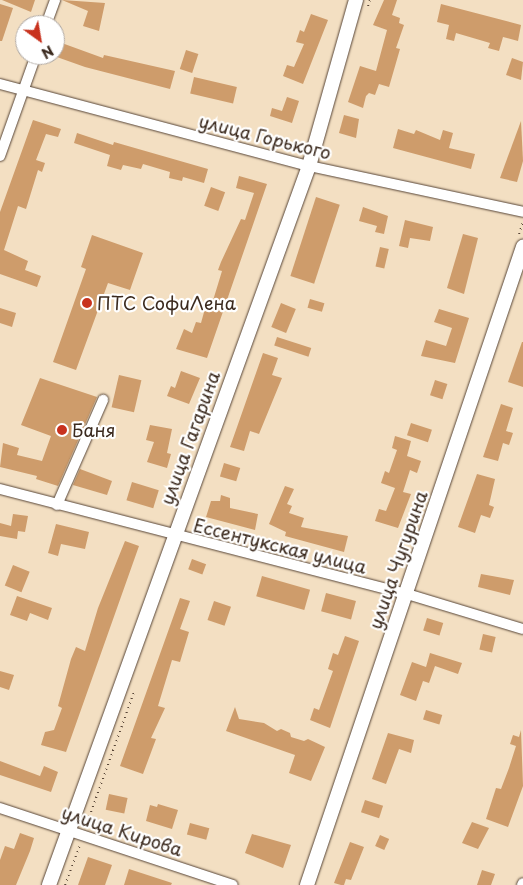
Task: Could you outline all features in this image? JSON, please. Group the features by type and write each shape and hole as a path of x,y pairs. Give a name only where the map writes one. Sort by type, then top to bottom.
{"street":[{"path":"50,15 55,0"},
{"name":"улица Гагарина","path":"49,885 309,166 356,0"},
{"path":"0,156 32,65"},
{"name":"улица Горького","path":"0,84 309,166 523,212"},
{"name":"улица Чугурина","path":"307,885 523,248"},
{"path":"57,505 103,400"},
{"name":"Ессентукская улица","path":"0,489 174,536 407,594 523,629"},
{"name":"улица Кирова","path":"0,808 233,885"}],"building":[{"path":"2,0 35,0 31,12"},
{"path":"62,0 105,3 99,31 83,26 88,11"},
{"path":"384,0 397,0 392,15 400,18 399,23 404,25 396,48 400,49 389,87 379,84 375,95 369,93 366,96 363,108 348,102 360,66 376,71 387,30 373,25"},
{"path":"0,4 13,8 2,41 0,41"},
{"path":"441,4 521,25 518,41 503,37 499,51 488,48 490,43 456,33 454,41 446,39 449,25 437,22"},
{"path":"311,14 328,20 303,84 283,76 287,65 294,67 304,44 296,42 300,30 304,32"},
{"path":"65,44 103,58 104,55 175,71 170,89 65,60"},
{"path":"186,50 198,54 192,73 180,69"},
{"path":"512,58 523,62 521,80 506,75"},
{"path":"194,77 237,87 233,103 190,94"},
{"path":"287,97 299,101 292,123 270,116 272,108 282,111"},
{"path":"344,115 359,119 356,138 339,133"},
{"path":"33,120 61,129 58,137 46,134 36,160 45,163 42,172 38,170 26,209 18,206 4,250 28,261 25,270 41,276 37,287 0,274 0,212"},
{"path":"521,121 523,161 517,182 500,178"},
{"path":"398,129 414,134 416,130 440,140 443,130 453,133 449,148 475,154 471,169 393,148"},
{"path":"77,133 113,145 114,142 208,169 204,183 183,177 182,181 169,178 170,172 143,164 141,169 123,165 121,170 107,166 110,155 74,143"},
{"path":"239,176 267,184 207,358 176,349 184,329 192,333 196,322 201,323 206,305 211,307 222,271 218,270 221,262 241,219 245,220 254,193 236,188"},
{"path":"211,187 225,192 218,211 204,206"},
{"path":"316,197 340,205 314,284 290,276"},
{"path":"363,207 388,216 384,234 375,232 377,226 359,221"},
{"path":"405,220 433,227 430,241 410,238 408,248 399,246"},
{"path":"463,234 478,238 464,294 447,288"},
{"path":"92,235 143,253 130,290 108,283 76,370 53,362 86,269 81,267"},
{"path":"380,247 389,249 384,269 376,266"},
{"path":"310,299 324,303 322,312 308,308"},
{"path":"281,303 296,309 286,333 271,327"},
{"path":"0,308 16,313 12,327 0,323"},
{"path":"439,309 469,318 455,363 421,356 426,340 446,346 452,328 434,322"},
{"path":"277,337 311,348 308,357 274,346"},
{"path":"523,342 523,387 508,382"},
{"path":"263,353 278,358 272,375 282,378 259,434 250,431 244,451 230,447"},
{"path":"181,371 200,378 189,404 167,396 171,386 175,388"},
{"path":"119,375 141,380 134,412 112,407"},
{"name":"Баня","path":"40,378 97,397 58,486 36,479 37,476 0,467 3,443 19,448 17,455 42,461 51,436 21,425"},
{"path":"435,380 447,384 442,399 430,395"},
{"path":"501,404 513,408 506,431 513,433 509,445 503,443 498,461 483,457"},
{"path":"411,423 432,430 428,442 407,435"},
{"path":"150,425 172,429 167,453 171,454 167,468 147,462 154,442 146,440"},
{"path":"395,436 411,441 407,456 421,461 417,473 410,470 403,492 411,494 398,528 375,521 379,509 386,511 395,488 381,483 385,471 389,473 397,450 392,448"},
{"path":"224,463 240,468 236,481 220,476"},
{"path":"80,469 112,481 107,495 73,485"},
{"path":"477,474 495,479 489,505 494,507 490,518 481,515 475,533 458,527"},
{"path":"132,482 159,490 153,508 126,500"},
{"path":"285,486 294,489 287,504 292,506 289,513 304,518 301,527 348,536 344,552 285,536 286,532 269,524"},
{"path":"221,495 230,498 230,508 258,514 255,530 206,517 211,501 220,501"},
{"path":"13,514 28,516 25,532 18,531 17,539 0,536 0,523 11,526"},
{"path":"56,524 89,532 85,549 61,544 58,556 48,553"},
{"path":"125,541 139,546 66,752 41,745 45,732 54,730 62,708 58,706 71,659 76,647 85,651 98,608"},
{"path":"192,559 206,564 202,574 188,569"},
{"path":"13,565 30,572 21,592 5,585"},
{"path":"481,574 514,580 510,595 478,587"},
{"path":"262,576 310,590 304,610 256,596"},
{"path":"326,593 356,601 351,619 321,611"},
{"path":"17,596 52,608 48,620 30,613 27,621 10,615"},
{"path":"180,598 190,601 180,629 189,632 180,662 172,660 158,706 165,708 151,738 156,739 143,774 120,766"},
{"path":"214,601 231,607 225,626 207,620"},
{"path":"427,618 443,623 439,635 423,630"},
{"path":"483,634 496,637 492,653 479,650"},
{"path":"345,636 359,641 330,728 310,720 314,708 319,710 333,671 328,669 333,653 338,655"},
{"path":"430,653 462,663 458,674 435,666 429,683 423,681 416,701 400,695 412,662 426,667"},
{"path":"0,671 14,675 9,690 0,687"},
{"path":"235,707 239,719 264,723 277,731 281,729 290,733 291,737 304,741 308,739 325,747 311,781 289,773 295,755 226,731"},
{"path":"426,710 442,715 439,725 423,720"},
{"path":"521,730 523,786 508,827 486,819 496,788 501,789 509,768 516,746 510,744 513,735 519,737"},
{"path":"388,733 414,740 411,753 399,749 386,784 372,779"},
{"path":"0,761 40,776 44,766 58,772 51,792 0,775"},
{"path":"109,794 128,798 124,814 106,810"},
{"path":"365,800 383,806 379,818 361,812"},
{"path":"158,804 178,810 172,829 146,821 150,805 157,807"},
{"path":"472,822 489,828 478,849 462,843"},
{"path":"190,823 209,828 206,840 187,835"},
{"path":"20,833 34,838 30,851 16,885 0,885 0,860 5,846 14,849"},
{"path":"252,834 291,845 283,868 245,853"},
{"path":"380,835 389,839 384,850 375,846"},
{"path":"350,842 364,847 351,880 346,879 344,885 334,883"},
{"path":"88,857 112,865 105,885 78,885"},
{"path":"129,869 172,883 171,885 124,885"},
{"path":"482,870 495,874 491,885 477,885"}],"place":[{"name":"ПТС СофиЛена","path":"87,303"},
{"name":"Баня","path":"62,430"}]}
